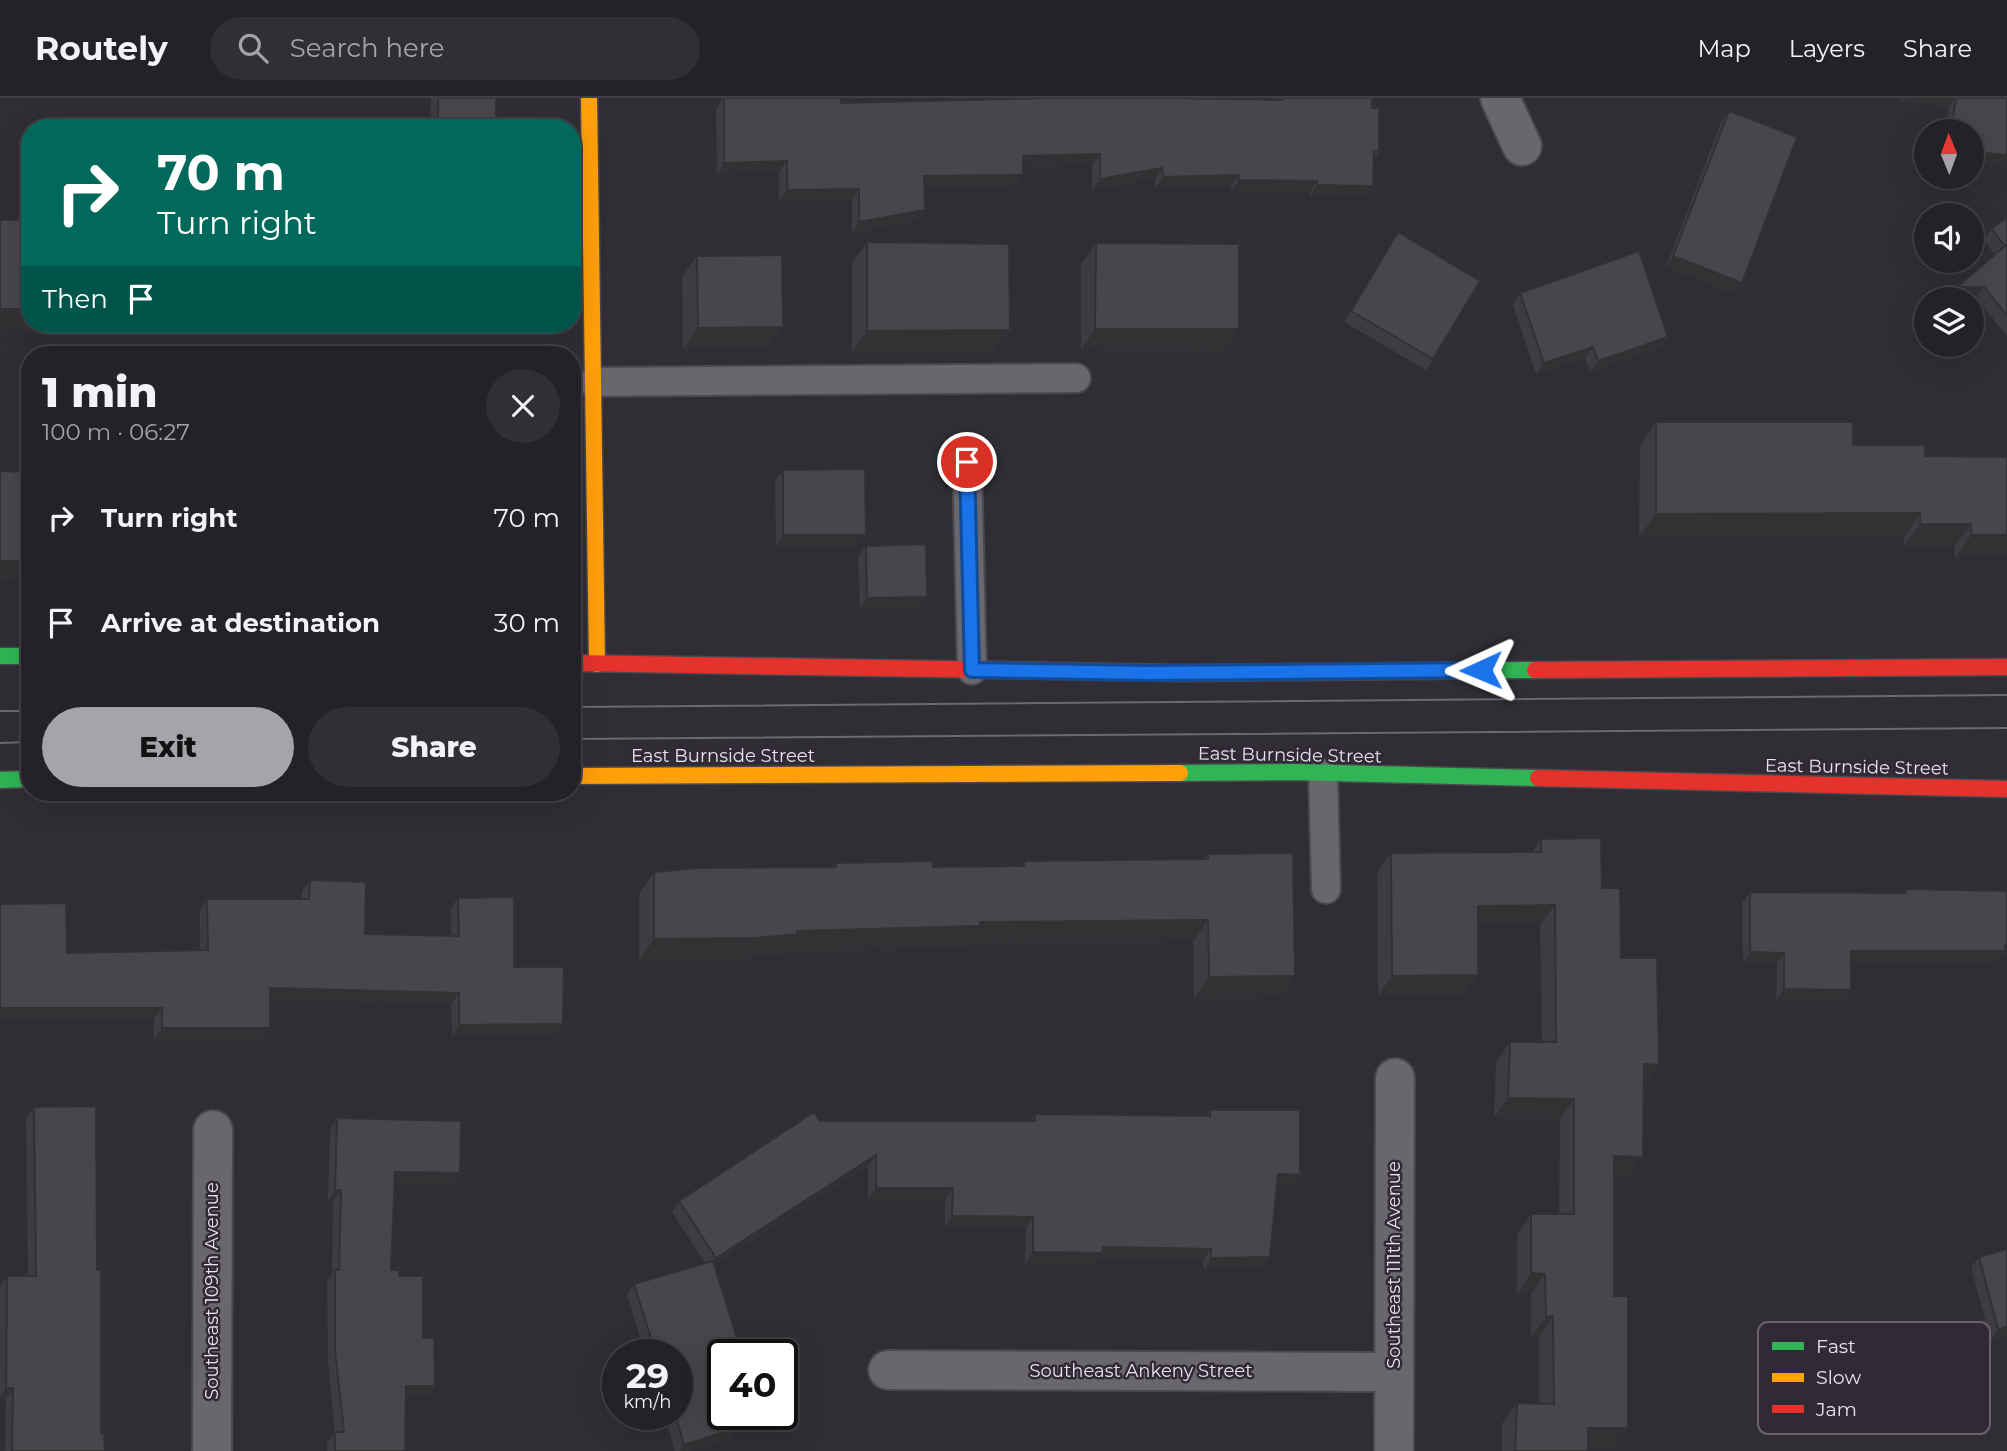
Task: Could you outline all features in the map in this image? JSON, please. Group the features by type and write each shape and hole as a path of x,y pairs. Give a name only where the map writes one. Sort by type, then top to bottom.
{"street":[{"path":"589,98 597,664"},
{"path":"1500,98 1522,146"},
{"path":"0,656 21,656"},
{"path":"581,663 1163,673 2007,667"},
{"name":"East Burnside Street","path":"581,776 1323,774 2007,789"},
{"path":"0,780 21,779"},
{"name":"Southeast 111th Avenue","path":"1394,1451 1395,1078"},
{"name":"Southeast 109th Avenue","path":"212,1451 213,1130"},
{"name":"Southeast Ankeny Street","path":"888,1370 1394,1371"}],"lane":[{"path":"593,382 1076,378"},
{"path":"967,462 972,670"},
{"path":"1323,774 1326,889"}],"building":[{"path":"438,98 496,98 496,119 438,119"},
{"path":"724,98 841,98 841,103 1051,98 1372,98 1372,108 1379,108 1379,152 1374,151 1373,186 1317,185 1317,181 1239,180 1239,175 1163,177 1162,168 1100,179 1100,154 1023,156 1023,175 924,176 925,210 859,222 859,189 787,190 787,161 724,163"},
{"path":"1956,98 2007,98 2007,155 1984,153 1984,119 1953,119"},
{"path":"1729,111 1797,137 1742,283 1673,256"},
{"path":"2007,217 2007,316 1984,287 1957,287 1973,273 1984,273 1984,264 2005,246 1991,229"},
{"path":"0,220 21,220 21,309 0,309"},
{"path":"1398,232 1480,281 1433,359 1351,311"},
{"path":"867,242 1009,244 1010,330 867,331"},
{"path":"1096,243 1239,244 1239,329 1095,329"},
{"path":"1639,251 1668,337 1598,361 1593,347 1544,363 1520,293"},
{"path":"782,255 783,327 698,328 697,256"},
{"path":"1656,422 1853,422 1853,445 1925,445 1925,456 2007,457 2007,535 1971,535 1971,524 1920,524 1920,513 1656,514"},
{"path":"865,469 866,535 783,535 783,470"},
{"path":"0,471 21,472 21,561 0,561"},
{"path":"926,544 927,597 867,598 866,546"},
{"path":"1601,838 1602,888 1620,888 1621,958 1657,958 1659,1065 1644,1064 1643,1157 1614,1156 1614,1296 1628,1296 1628,1428 1588,1428 1588,1451 1515,1451 1517,1403 1554,1404 1553,1316 1546,1317 1545,1274 1531,1273 1531,1214 1574,1214 1574,1099 1508,1098 1510,1042 1556,1042 1555,905 1478,906 1478,975 1392,976 1391,853 1541,852 1541,839"},
{"path":"1293,853 1295,976 1209,977 1208,920 980,922 980,926 797,931 797,934 756,938 654,939 654,872 698,868 836,867 836,863 933,861 933,867 1024,866 1024,861 1208,859 1208,854"},
{"path":"310,880 366,882 365,934 459,936 458,898 514,897 514,967 564,967 563,1024 459,1025 459,993 270,988 270,1028 162,1028 162,1008 0,1008 0,904 66,903 67,953 208,950 207,899 309,899"},
{"path":"1906,889 2007,891 2005,951 1851,951 1851,990 1784,989 1784,953 1750,952 1750,892 1906,893"},
{"path":"96,1106 97,1270 101,1270 101,1433 104,1433 105,1451 12,1451 13,1388 6,1388 7,1276 36,1276 34,1107"},
{"path":"1210,1110 1300,1110 1300,1175 1278,1174 1270,1257 1211,1258 1211,1249 1103,1247 1102,1253 1033,1252 1033,1217 952,1216 953,1188 876,1188 876,1155 716,1258 679,1201 814,1112 820,1121 1035,1121 1035,1114 1210,1116"},
{"path":"337,1118 461,1121 460,1173 395,1172 391,1270 399,1270 399,1276 423,1276 423,1338 434,1338 435,1386 406,1386 405,1451 335,1451 335,1432 344,1432 335,1350 335,1270 339,1270 341,1190 335,1190"},
{"path":"2007,1249 2007,1327 1998,1329 1979,1257"},
{"path":"713,1261 737,1339 707,1339 707,1430 730,1430 684,1445 680,1430 693,1430 693,1339 651,1339 634,1284"}],"tram line":[{"path":"581,707 2007,695"},
{"path":"0,711 21,711"},
{"path":"581,739 2007,728"},
{"path":"0,743 21,742"}],"traffic: fast":[{"path":"0,656 21,656"},
{"path":"1180,673 1535,670"},
{"path":"1180,773 1293,772 1538,778"},
{"path":"0,780 21,779"}],"traffic: slow":[{"path":"589,98 597,664"},
{"path":"581,776 1180,773"}],"traffic: jam":[{"path":"581,663 1180,673"},
{"path":"1535,670 2007,667"},
{"path":"1538,778 2007,789"}],"route":[{"path":"967,462 972,670 1149,673 1481,670"}]}
